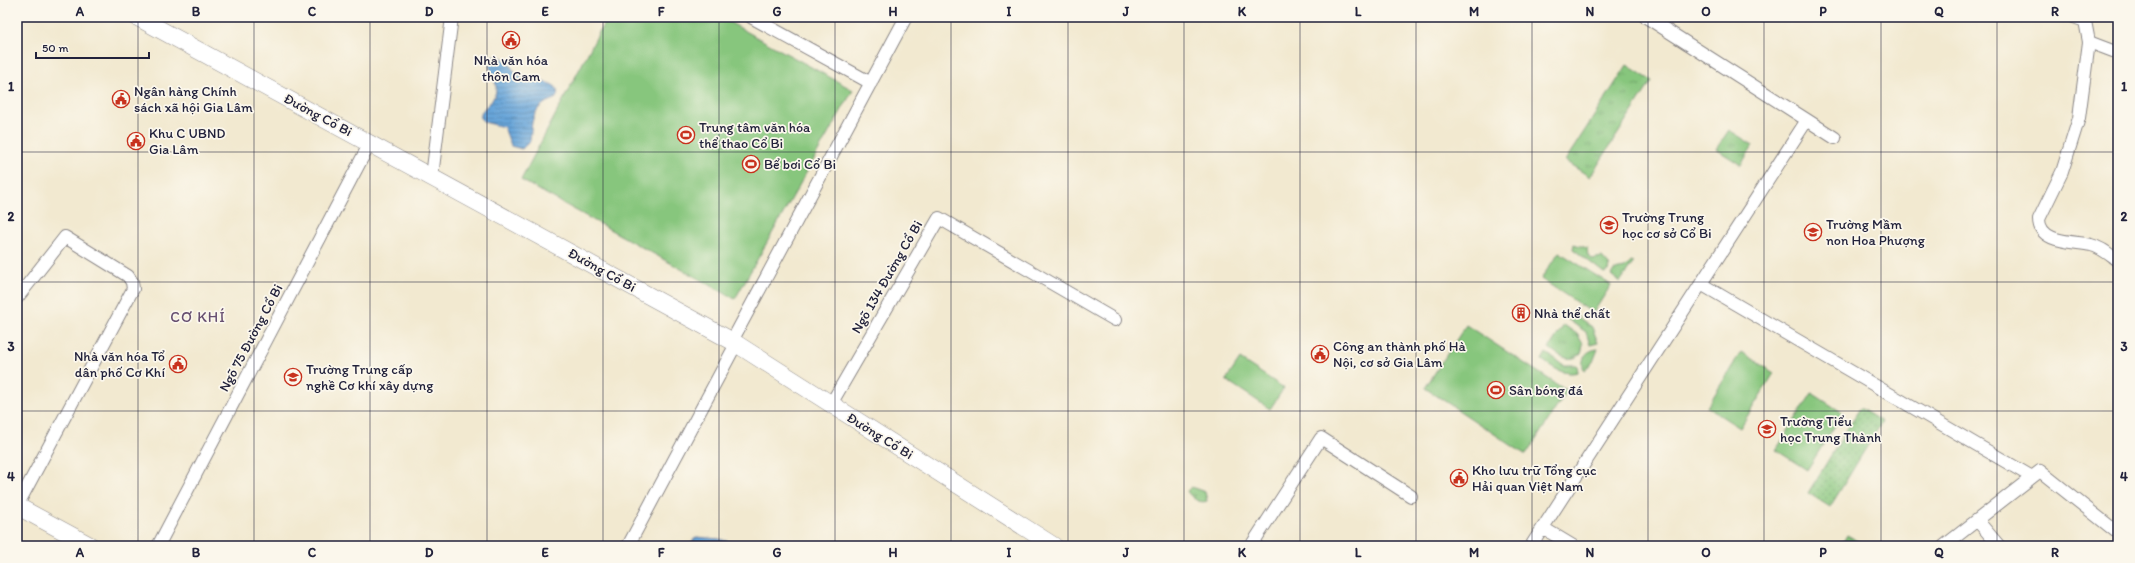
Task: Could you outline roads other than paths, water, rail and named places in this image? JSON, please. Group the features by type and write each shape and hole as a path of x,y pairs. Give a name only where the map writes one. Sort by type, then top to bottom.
{"main road":[{"name":"Đường Cổ Bi","path":"137,17 432,176 734,343 1054,546"},
{"path":"17,506 91,546"}],"street":[{"path":"432,176 452,17"},
{"path":"751,17 871,83"},
{"path":"628,546 906,17"},
{"path":"1646,17 1835,138"},
{"path":"2074,17 2085,21 2089,42 2079,118 2062,172 2039,220 2039,225 2045,233 2057,239 2099,247 2118,261"},
{"path":"2089,42 2118,53"},
{"path":"1531,546 1807,120"},
{"name":"Ngõ 75 Đường Cổ Bi","path":"158,546 370,143"},
{"name":"Ngõ 134 Đường Cổ Bi","path":"831,404 939,218 1115,320"},
{"path":"17,298 65,237 128,276 132,282 133,289 17,506"},
{"path":"1701,284 2032,477"},
{"path":"1252,546 1321,438 1411,496"},
{"path":"1944,546 2040,471 2118,533"},
{"path":"1977,520 1999,546"},
{"path":"1543,528 1573,546"}],"water":[{"path":"492,56 502,58 524,79 547,83 556,88 558,92 556,98 545,103 534,115 530,141 522,149 511,146 504,127 484,122 480,118 480,115 493,99 496,91 495,82 489,63"},
{"path":"696,537 719,539 744,546 689,546"}],"place":[{"name":"Nhà văn hóa thôn Cam","path":"511,40"},
{"name":"Ngân hàng Chính sách xã hội Gia Lâm","path":"121,99"},
{"name":"Trung tâm văn hóa thể thao Cổ Bi","path":"686,135"},
{"name":"Khu C UBND Gia Lâm","path":"136,141"},
{"name":"Bể bơi Cổ Bi","path":"751,164"},
{"name":"Trường Trung học cơ sở Cổ Bi","path":"1609,225"},
{"name":"Trường Mầm non Hoa Phượng","path":"1813,232"},
{"name":"Nhà thể chất","path":"1521,313"},
{"name":"Công an thành phố Hà Nội, cơ sở Gia Lâm","path":"1320,354"},
{"name":"Nhà văn hóa Tổ dân phố Cơ Khí","path":"178,364"},
{"name":"Trường Trung cấp nghề Cơ khí xây dựng","path":"293,377"},
{"name":"Sân bóng đá","path":"1496,390"},
{"name":"Trường Tiểu học Trung Thành","path":"1767,429"},
{"name":"Kho lưu trữ Tổng cục Hải quan Việt Nam","path":"1459,478"}],"district":[{"name":"CƠ KHÍ","path":"198,317"}]}
